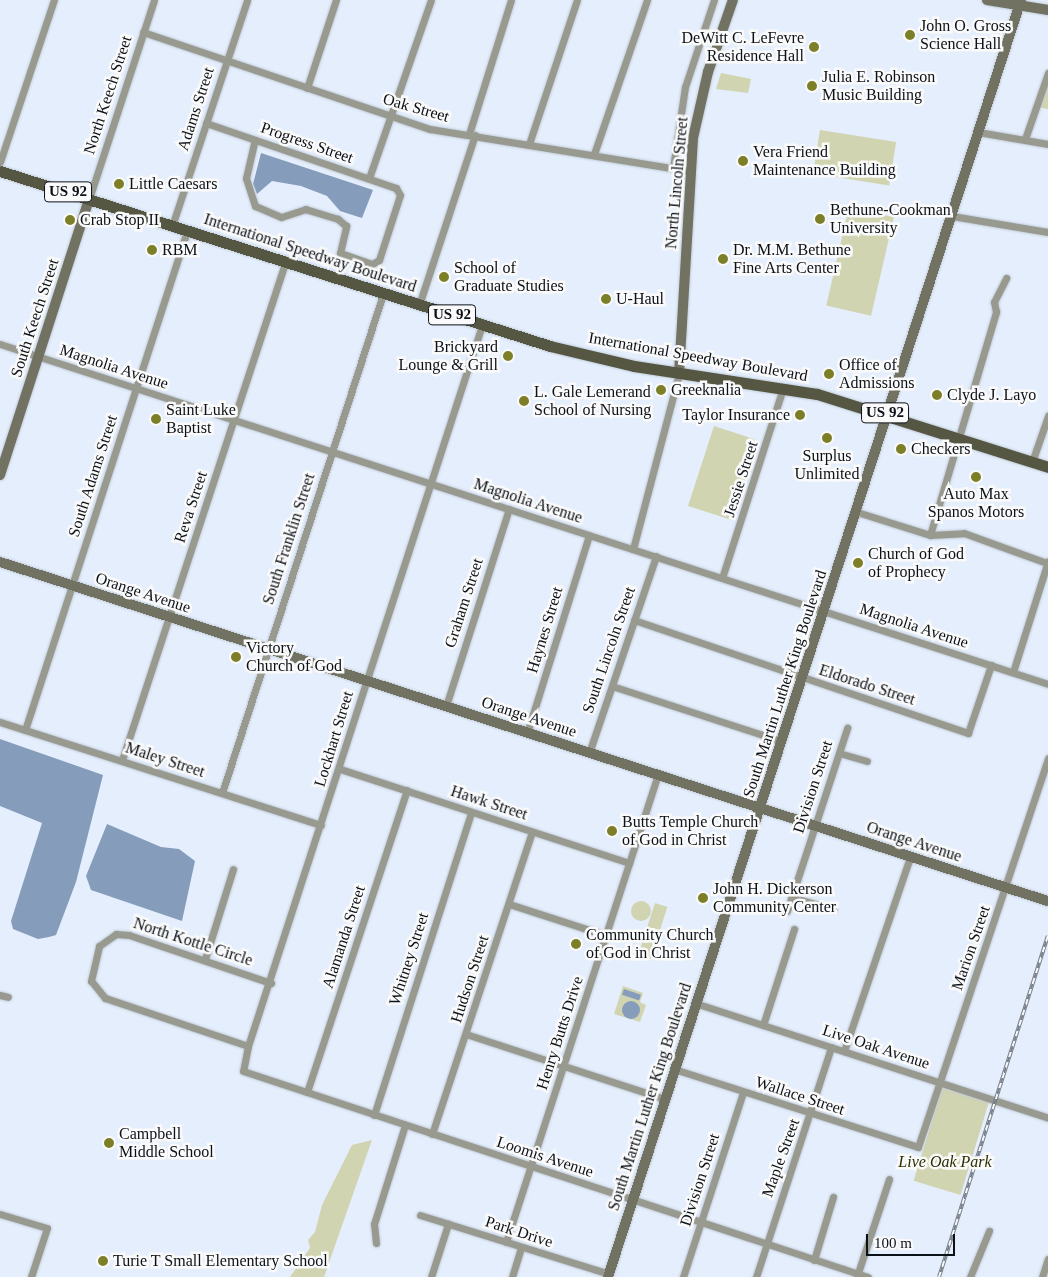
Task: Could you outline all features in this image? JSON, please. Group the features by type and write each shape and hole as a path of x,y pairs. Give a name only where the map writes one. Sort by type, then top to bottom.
{"main road":[{"name":"International Speedway Boulevard","path":"0,171 383,294 575,353 679,374 782,388 888,414 956,434 1048,467"}],"street":[{"path":"0,162 54,0"},
{"name":"Adams Street","path":"172,226 247,0"},
{"path":"307,88 336,0"},
{"path":"369,178 389,116 431,0"},
{"path":"419,305 512,0"},
{"path":"529,144 577,0"},
{"path":"594,154 647,0"},
{"name":"North Lincoln Street","path":"673,168 685,88 714,0"},
{"name":"North Lincoln Street","path":"679,374 690,171 701,100 733,0"},
{"path":"987,0 1021,3 1048,10"},
{"name":"North Keech Street","path":"89,199 152,1"},
{"name":"South Martin Luther King Boulevard","path":"608,1276 695,1003 761,807 822,610 857,512 1021,3"},
{"name":"Oak Street","path":"143,32 430,129 690,171"},
{"path":"1026,140 1048,73"},
{"name":"Progress Street","path":"206,123 369,178 400,191 376,263 340,252 346,226 338,219 306,209 286,217 271,215 255,206 246,191 248,158 255,140"},
{"path":"978,132 1048,144"},
{"name":"South Keech Street","path":"0,474 89,199"},
{"path":"952,216 1048,232"},
{"name":"South Adams Street","path":"25,730 187,231"},
{"name":"Reva Street","path":"122,760 286,263"},
{"path":"930,535 956,434 996,312 994,302 1006,278"},
{"name":"South Franklin Street","path":"222,793 383,294"},
{"name":"Lockhart Street","path":"243,1071 248,1046 272,983 429,483 482,325"},
{"name":"Magnolia Avenue","path":"0,344 1048,684"},
{"path":"633,549 679,374"},
{"name":"Jessie Street","path":"722,578 782,388"},
{"path":"1032,462 1048,416"},
{"name":"Graham Street","path":"446,706 509,509"},
{"path":"857,512 930,535 939,531 964,533 1048,562 1013,672"},
{"name":"Haynes Street","path":"527,733 589,535"},
{"name":"South Lincoln Street","path":"589,753 656,556"},
{"name":"Orange Avenue","path":"0,562 1048,901"},
{"name":"Eldorado Street","path":"634,620 968,733 991,665"},
{"path":"612,686 781,742"},
{"name":"Maley Street","path":"0,722 321,825"},
{"name":"Division Street","path":"787,912 847,728"},
{"path":"839,753 868,761"},
{"name":"Marion Street","path":"918,1147 1048,758"},
{"name":"Hawk Street","path":"340,769 629,863"},
{"name":"Henry Butts Drive","path":"506,1242 658,775"},
{"name":"Alamanda Street","path":"307,1092 407,790"},
{"name":"Whitney Street","path":"374,1115 471,812"},
{"name":"Hudson Street","path":"432,1134 532,832"},
{"path":"844,1051 910,857"},
{"path":"205,959 233,869"},
{"path":"791,897 833,909"},
{"path":"509,904 605,935"},
{"path":"763,1025 794,929"},
{"name":"North Kottle Circle","path":"248,1046 105,998 91,981 93,965 99,946 116,934 205,959 272,983"},
{"path":"0,995 8,997"},
{"name":"Live Oak Avenue","path":"695,1003 1048,1118"},
{"path":"466,1034 665,1099"},
{"name":"Maple Street","path":"756,1277 765,1244 812,1114 831,1047"},
{"name":"Wallace Street","path":"674,1069 918,1147"},
{"name":"Loomis Avenue","path":"243,1071 531,1167 701,1221 857,1275 868,1277"},
{"name":"Division Street","path":"683,1277 743,1092"},
{"path":"376,1243 374,1224 405,1125"},
{"path":"857,1275 889,1179"},
{"path":"814,1260 833,1197"},
{"path":"0,1214 47,1228 31,1277"},
{"name":"Park Drive","path":"420,1215 608,1276"},
{"path":"431,1277 448,1224"},
{"path":"970,1277 989,1232"},
{"path":"512,1277 521,1247"},
{"path":"1042,1277 1048,1259"}],"green space":[{"path":"721,73 751,79 748,93 716,89"},
{"path":"1048,73 1048,109 1036,107"},
{"path":"820,130 896,142 889,186 813,173"},
{"path":"849,207 894,217 871,316 826,305"},
{"path":"714,426 758,440 732,520 688,506"},
{"path":"641,901 648,904 651,911 648,918 641,921 634,918 631,911 634,904"},
{"path":"655,903 667,907 660,931 647,927"},
{"path":"646,931 658,935 651,959 638,955"},
{"path":"623,986 643,993 640,1002 646,1005 640,1022 614,1014"},
{"name":"Live Oak Park","path":"942,1088 989,1102 960,1195 914,1181"},
{"path":"372,1140 324,1277 290,1277 310,1248 308,1240 315,1232 322,1205 352,1145"}],"water":[{"path":"261,153 373,190 362,218 340,211 327,196 301,186 272,181 257,194 253,184"},
{"path":"0,739 103,775 76,882 56,935 49,937 38,939 13,929 11,921 42,823 0,806"},
{"path":"107,824 161,847 179,849 195,861 182,921 91,890 86,876"},
{"path":"624,989 641,995 639,1001 622,995"},
{"path":"631,1001 637,1004 640,1010 637,1016 631,1019 625,1016 622,1010 625,1004"}],"railway":[{"path":"939,1277 1048,936"}],"place":[{"name":"John O. Gross Science Hall","path":"910,35"},
{"name":"DeWitt C. LeFevre Residence Hall","path":"814,47"},
{"name":"Julia E. Robinson Music Building","path":"812,86"},
{"name":"Vera Friend Maintenance Building","path":"743,161"},
{"name":"Little Caesars","path":"119,184"},
{"name":"Bethune-Cookman University","path":"820,219"},
{"name":"Crab Stop II","path":"70,220"},
{"name":"RBM","path":"152,250"},
{"name":"Dr. M.M. Bethune Fine Arts Center","path":"723,259"},
{"name":"School of Graduate Studies","path":"444,277"},
{"name":"U-Haul","path":"606,299"},
{"name":"Brickyard Lounge & Grill","path":"508,356"},
{"name":"Office of Admissions","path":"829,374"},
{"name":"Greeknalia","path":"661,390"},
{"name":"Clyde J. Layo","path":"937,395"},
{"name":"L. Gale Lemerand School of Nursing","path":"524,401"},
{"name":"Taylor Insurance","path":"800,415"},
{"name":"Saint Luke Baptist","path":"156,419"},
{"name":"Surplus Unlimited","path":"827,438"},
{"name":"Checkers","path":"901,449"},
{"name":"Auto Max Spanos Motors","path":"976,477"},
{"name":"Church of God of Prophecy","path":"858,563"},
{"name":"Victory Church of God","path":"236,657"},
{"name":"Butts Temple Church of God in Christ","path":"612,831"},
{"name":"John H. Dickerson Community Center","path":"703,898"},
{"name":"Community Church of God in Christ","path":"576,944"},
{"name":"Campbell Middle School","path":"109,1143"},
{"name":"Turie T Small Elementary School","path":"103,1261"}]}
